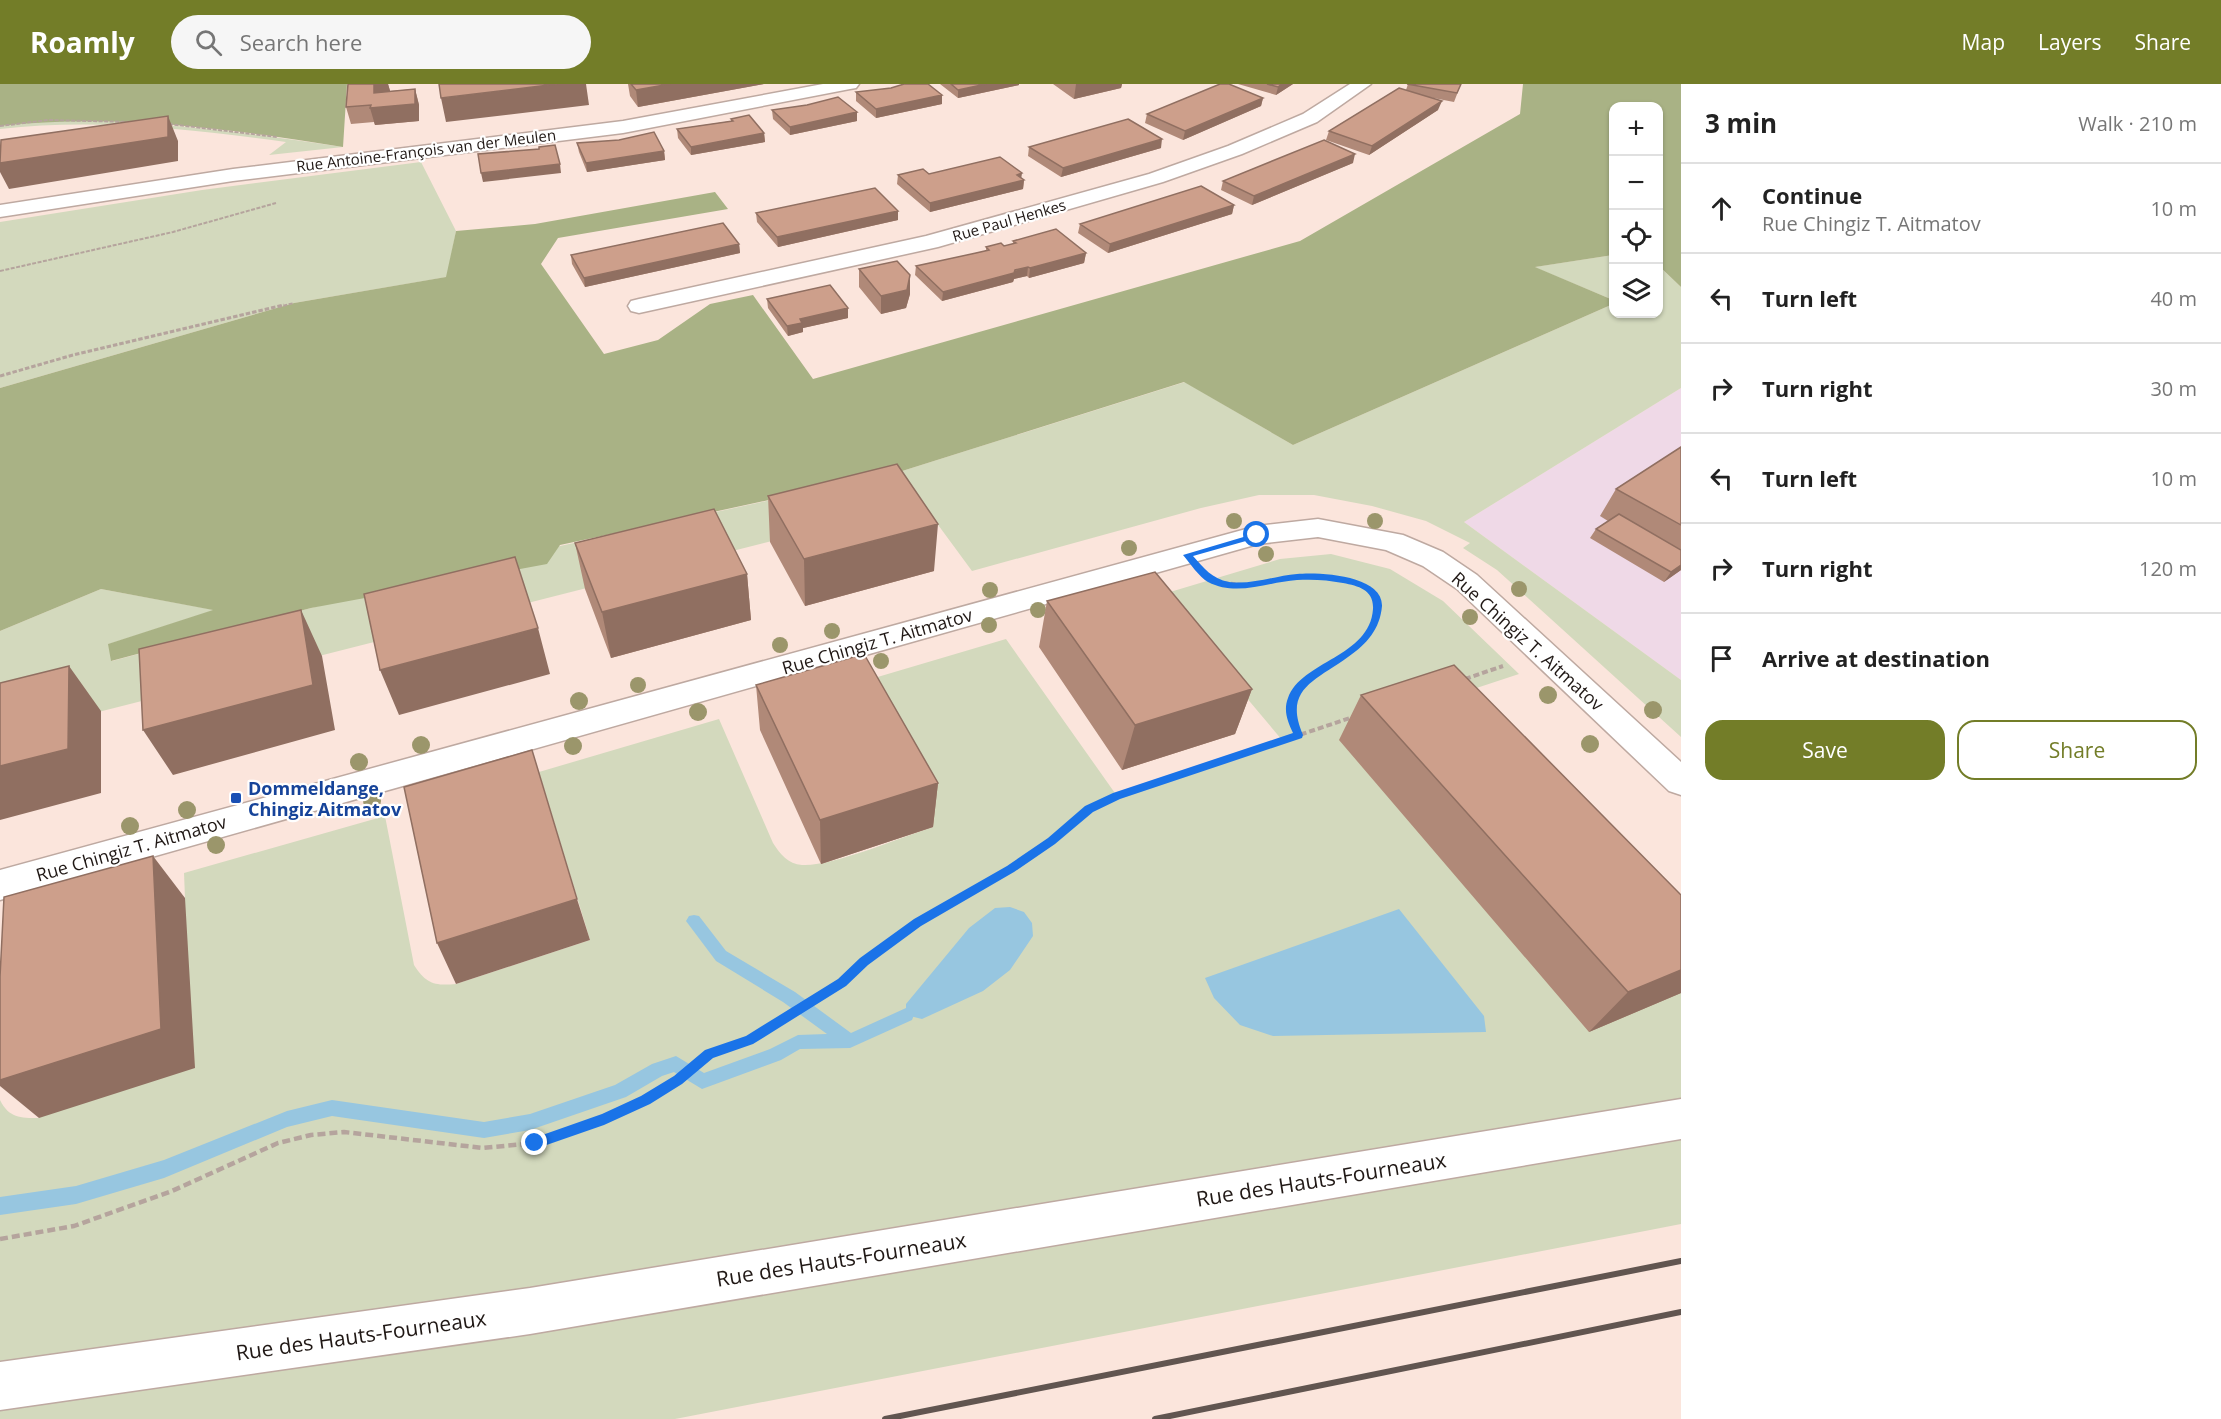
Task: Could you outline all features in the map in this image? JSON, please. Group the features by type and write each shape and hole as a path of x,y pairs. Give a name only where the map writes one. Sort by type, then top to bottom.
{"street":[{"name":"Rue Antoine-François van der Meulen","path":"0,211 105,192 263,170 624,126 723,110 850,84"},
{"name":"Rue Paul Henkes","path":"639,306 930,242 1156,178 1235,150 1310,118 1362,84"},
{"name":"Rue Chingiz T. Aitmatov","path":"0,885 1257,535 1318,528 1393,542 1433,559 1467,582 1681,782"},
{"name":"Rue des Hauts-Fourneaux","path":"0,1386 530,1311 1681,1119"}],"path":[{"path":"0,126 48,120 135,122"},
{"path":"170,124 278,137"},
{"path":"0,271 172,235 280,201"},
{"path":"0,376 73,355 294,303"},
{"path":"1188,555 1209,579 1227,585 1246,586 1296,577 1326,577 1356,583 1371,589 1378,599 1376,622 1361,644 1304,683 1292,698 1291,717 1298,735"},
{"path":"1455,683 1544,653"},
{"path":"0,1239 74,1226 172,1191 278,1143 311,1135 344,1132 483,1148 535,1143 614,1114 646,1100 678,1080 709,1053 749,1040 816,1000 842,983 864,961 918,922 1011,869 1052,841 1089,809 1117,796 1354,717"}],"shaded area":[{"path":"1681,388 1681,680 1464,522"}],"green space":[{"path":"0,84 347,84 343,147 258,134 129,122 43,122 0,126"},
{"path":"1523,84 1681,84 1681,287 1663,270 1663,102 1609,102 1609,256 1535,267 1609,298 1609,306 1293,445 1184,382 899,472 560,545 547,564 311,608 111,661 108,644 213,610 101,589 0,631 0,388 294,303 446,277 456,231 535,224 715,192 728,209 558,238 541,264 604,354 658,340 710,304 753,295 813,379 1300,241 1520,114"},
{"path":"48,120 122,122 196,128 343,147 269,155 286,142 143,126 72,125 0,129 0,126"},
{"path":"421,162 456,231 447,277 294,303 0,388 0,222 202,190"},
{"path":"1609,256 1609,298 1534,267"},
{"path":"1663,270 1681,287 1681,388 1464,522 1681,680 1681,737 1497,570 1463,548 1470,543 1426,521 1372,506 1314,495 1259,495 1201,508 972,571 922,503 0,737 0,631 101,589 215,610 109,644 112,661 311,608 560,546 899,472 1185,382 1293,445 1609,306 1609,318 1663,318"},
{"path":"1331,554 1390,569 1443,601 1519,674 1425,705 1681,992 1681,1224 675,1419 0,1419 0,1100 11,1114 26,1118 39,1118 185,898 184,873 385,816 414,965 427,980 442,985 456,984 590,940 539,772 719,719 773,843 782,855 793,863 802,865 848,856 933,827 854,684 1006,639 1117,796 1282,740 1160,595 1280,559"}],"water":[{"path":"1010,907 1024,912 1032,923 1033,936 1010,970 983,991 922,1019 906,1015 906,1004 969,928 995,908"},
{"path":"1399,909 1484,1016 1486,1032 1273,1036 1240,1025 1214,998 1205,978"}],"building":[{"path":"348,84 374,84 374,93 415,89 415,104 370,108 371,105 346,107"},
{"path":"439,84 557,84 441,98"},
{"path":"631,84 670,84 636,90"},
{"path":"904,84 928,84 942,95 876,109 856,92 891,88"},
{"path":"951,84 986,84 958,90"},
{"path":"1220,84 1229,84 1263,98 1185,131 1147,114"},
{"path":"1407,84 1461,84 1457,93"},
{"path":"1399,88 1442,101 1372,146 1329,131"},
{"path":"838,97 857,112 790,127 772,110 807,105"},
{"path":"749,115 764,133 691,147 677,129 733,121 731,119"},
{"path":"168,116 168,137 0,163 1,140"},
{"path":"1128,119 1162,139 1063,168 1029,147"},
{"path":"654,132 664,151 586,163 577,143 619,140"},
{"path":"1324,140 1355,154 1254,196 1223,181"},
{"path":"555,145 560,164 481,173 478,154 539,149 539,147"},
{"path":"1000,157 1022,173 1017,175 1024,180 930,203 898,175 923,169 929,174"},
{"path":"1201,186 1234,205 1110,244 1080,224"},
{"path":"875,188 898,211 777,237 756,213"},
{"path":"723,223 739,244 584,278 571,255"},
{"path":"1056,229 1086,253 1015,270 1014,273 943,292 916,266 989,250 986,247 1001,243 1004,246 1016,243 1013,241"},
{"path":"897,261 910,275 907,290 881,296 859,269"},
{"path":"830,285 848,308 800,319 802,323 787,326 767,299"},
{"path":"1681,447 1681,525 1616,489"},
{"path":"897,464 938,524 804,559 768,496"},
{"path":"714,509 747,574 602,612 575,543"},
{"path":"1619,514 1681,550 1681,565 1671,572 1596,529"},
{"path":"515,557 538,628 380,670 364,594"},
{"path":"1155,572 1252,689 1135,725 1047,601"},
{"path":"301,610 313,685 143,730 139,649"},
{"path":"864,654 938,783 820,820 756,685"},
{"path":"1454,665 1681,895 1681,970 1628,992 1361,695"},
{"path":"69,666 68,749 0,766 0,683"},
{"path":"532,750 577,899 437,943 404,787"},
{"path":"153,856 161,1029 0,1080 0,977 4,897"}],"waterway":[{"path":"694,921 721,956 789,997 850,1041"},
{"path":"850,1041 906,1015"},
{"path":"0,1206 76,1195 164,1169 287,1119 332,1108 484,1130 530,1122 620,1091 658,1069 676,1064 702,1081 775,1055 798,1042 850,1041"}],"railway":[{"path":"885,1419 1681,1261"},
{"path":"1155,1419 1681,1312"}],"place":[{"name":"Dommeldange, Chingiz Aitmatov","path":"236,798"}],"route":[{"path":"535,1143 604,1119 646,1100 678,1080 709,1053 749,1040 816,1000 842,983 864,961 918,922 1011,869 1052,841 1089,809 1117,796 1298,735 1291,717 1292,698 1304,683 1361,644 1376,622 1378,599 1371,589 1356,583 1326,577 1296,577 1246,586 1227,585 1209,579 1188,555 1257,535"}]}
